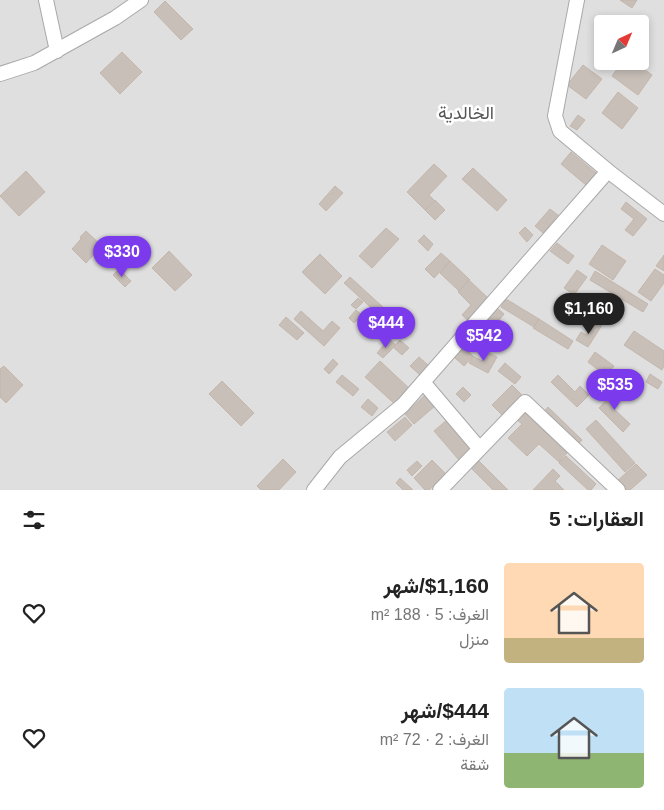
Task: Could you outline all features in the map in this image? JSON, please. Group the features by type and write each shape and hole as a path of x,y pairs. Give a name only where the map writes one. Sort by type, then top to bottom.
{"street":[{"path":"46,0 57,51"},
{"path":"0,74 34,63 57,51 115,18 141,0"},
{"path":"577,0 555,116 560,130 608,171 664,214"},
{"path":"314,490 340,458 403,405 608,171"},
{"path":"423,382 479,448"},
{"path":"440,490 525,402 618,490"}],"shaded area":[{"path":"0,0 664,0 664,490 0,490"}],"building":[{"path":"620,0 637,0 632,8"},
{"path":"165,1 193,29 181,40 154,12"},
{"path":"122,52 142,72 120,94 100,73"},
{"path":"583,65 602,79 586,99 567,85"},
{"path":"616,70 645,70 652,75 638,95 612,76"},
{"path":"618,92 638,108 622,129 602,113"},
{"path":"578,115 585,120 577,130 570,126"},
{"path":"571,152 596,173 586,185 561,164"},
{"path":"434,164 447,176 429,195 435,201 425,210 407,192"},
{"path":"473,168 507,200 497,211 462,179"},
{"path":"26,171 45,192 19,216 0,196"},
{"path":"335,186 343,193 326,211 319,204"},
{"path":"435,200 445,210 435,220 425,210"},
{"path":"626,202 647,219 633,236 625,230 634,219 621,209"},
{"path":"550,209 558,215 543,233 535,226"},
{"path":"525,227 533,235 527,242 519,233"},
{"path":"386,228 399,239 372,268 359,256"},
{"path":"86,231 102,246 86,263 72,249"},
{"path":"424,235 433,244 428,251 418,241"},
{"path":"557,243 574,256 568,264 550,251"},
{"path":"602,245 626,261 613,280 589,264"},
{"path":"169,251 192,275 175,291 152,268"},
{"path":"441,253 450,261 434,278 425,269"},
{"path":"320,254 342,276 325,294 302,272"},
{"path":"664,255 664,271 656,266"},
{"path":"450,261 470,280 459,291 440,273"},
{"path":"119,269 131,281 125,287 113,275"},
{"path":"655,269 664,275 664,283 651,301 638,292"},
{"path":"577,270 587,277 574,295 564,288"},
{"path":"595,271 648,304 643,312 590,280"},
{"path":"350,277 396,319 390,325 344,283"},
{"path":"469,280 489,299 469,321 462,315 471,305 458,292"},
{"path":"358,298 363,302 356,309 351,305"},
{"path":"506,299 539,319 534,327 501,307"},
{"path":"497,308 504,314 491,330 484,324"},
{"path":"356,310 362,315 354,323 349,318"},
{"path":"301,311 323,331 332,321 340,328 324,346 294,319"},
{"path":"286,317 304,333 297,340 279,325"},
{"path":"539,319 573,341 568,349 533,328"},
{"path":"594,321 602,325 588,347 576,340 581,332 586,335"},
{"path":"634,331 664,351 664,366 662,370 624,345"},
{"path":"389,339 396,345 383,358 377,353"},
{"path":"400,340 409,348 402,355 393,347"},
{"path":"463,347 473,356 464,366 454,357"},
{"path":"487,352 497,357 488,373 469,363 473,356 482,361"},
{"path":"595,352 614,366 606,376 588,362"},
{"path":"419,357 429,366 420,375 410,366"},
{"path":"333,359 338,364 329,374 324,369"},
{"path":"380,361 411,390 396,405 365,377"},
{"path":"505,363 521,377 515,384 498,371"},
{"path":"4,366 23,385 6,403 0,397 0,369"},
{"path":"650,374 662,382 658,389 646,382"},
{"path":"342,375 359,389 353,396 336,382"},
{"path":"558,375 575,392 580,386 589,395 577,407 551,382"},
{"path":"222,381 254,413 241,426 209,394"},
{"path":"512,385 524,397 504,417 492,405"},
{"path":"463,387 471,395 464,402 456,394"},
{"path":"616,390 624,397 613,408 630,424 623,432 599,408"},
{"path":"425,395 435,406 414,424 405,414"},
{"path":"368,399 378,408 372,416 361,407"},
{"path":"548,407 582,440 575,448 541,415"},
{"path":"523,411 567,453 559,462 539,444 527,456 508,438 522,424 516,419"},
{"path":"405,417 412,425 395,441 387,432"},
{"path":"448,419 472,448 459,460 434,431"},
{"path":"596,420 635,463 625,472 586,429"},
{"path":"566,456 596,484 591,490 588,490 559,463"},
{"path":"283,459 296,472 279,490 261,490 257,486"},
{"path":"477,459 508,490 493,490 470,467"},
{"path":"432,460 446,474 429,490 425,490 414,478"},
{"path":"417,461 422,466 412,476 407,470"},
{"path":"636,464 647,475 630,490 623,490 616,482"},
{"path":"553,469 560,476 555,481 564,490 533,490"},
{"path":"400,478 413,490 403,490 396,483"}],"district":[{"name":"الخالدية","path":"466,113"}]}
